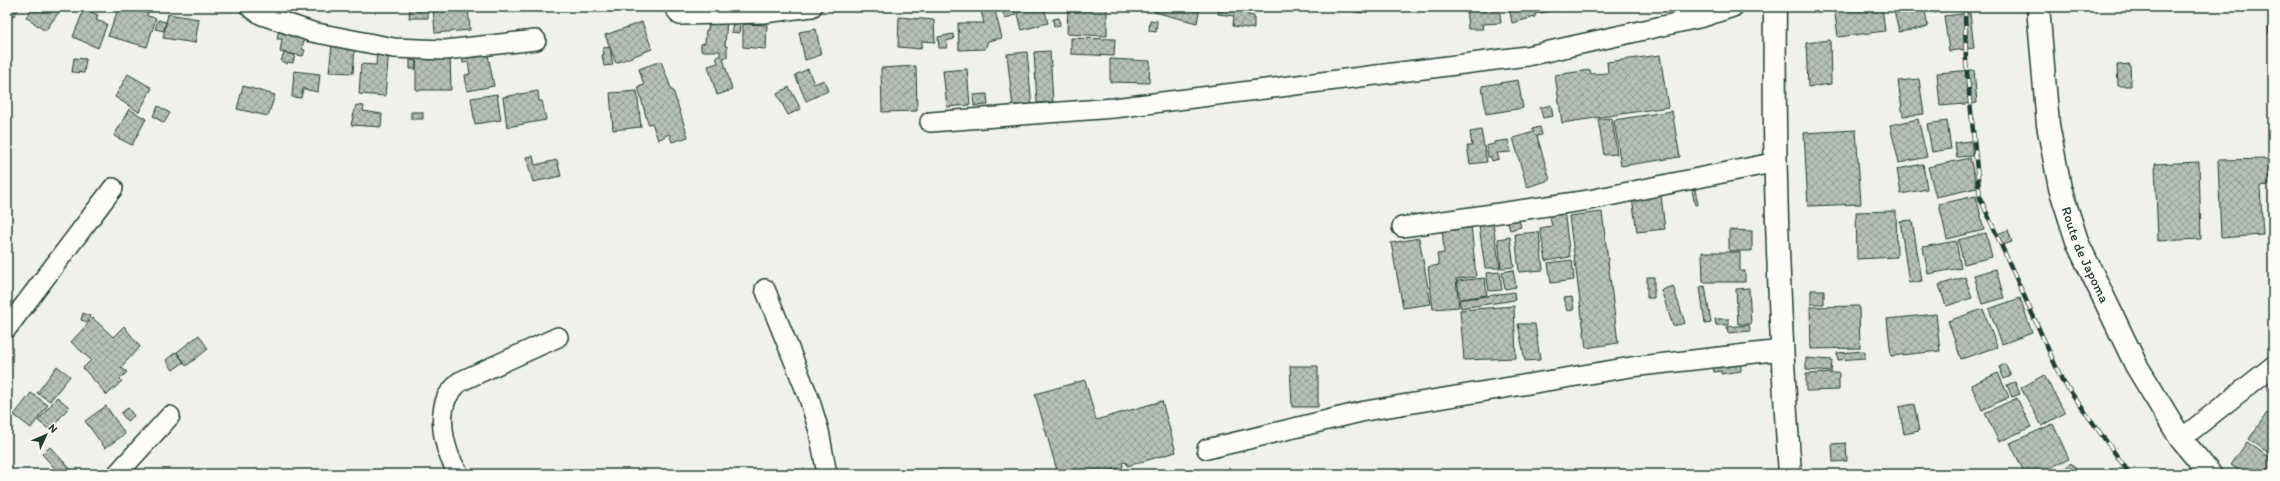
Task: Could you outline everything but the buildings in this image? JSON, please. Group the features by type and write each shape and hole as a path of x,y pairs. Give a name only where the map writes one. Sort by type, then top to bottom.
{"main road":[{"path":"1775,7 1782,350 1790,474"},
{"name":"Route de Japoma","path":"2038,7 2048,125 2060,188 2078,244 2136,365 2181,439 2210,474"}],"street":[{"path":"250,7 262,15 312,32 394,48 445,50 536,40"},
{"path":"674,7 680,15 764,13 812,7"},
{"path":"930,122 1114,108 1527,56 1704,17 1733,7"},
{"path":"1402,227 1589,200 1777,162"},
{"path":"7,328 113,188"},
{"path":"765,289 809,398 827,474"},
{"path":"459,474 449,460 442,416 448,396 459,382 558,337"},
{"path":"1207,449 1365,411 1643,365 1782,350"},
{"path":"2181,439 2273,366"},
{"path":"117,474 170,416"}],"railway":[{"path":"1965,7 1966,63 1980,198 2062,380 2130,474"}]}
